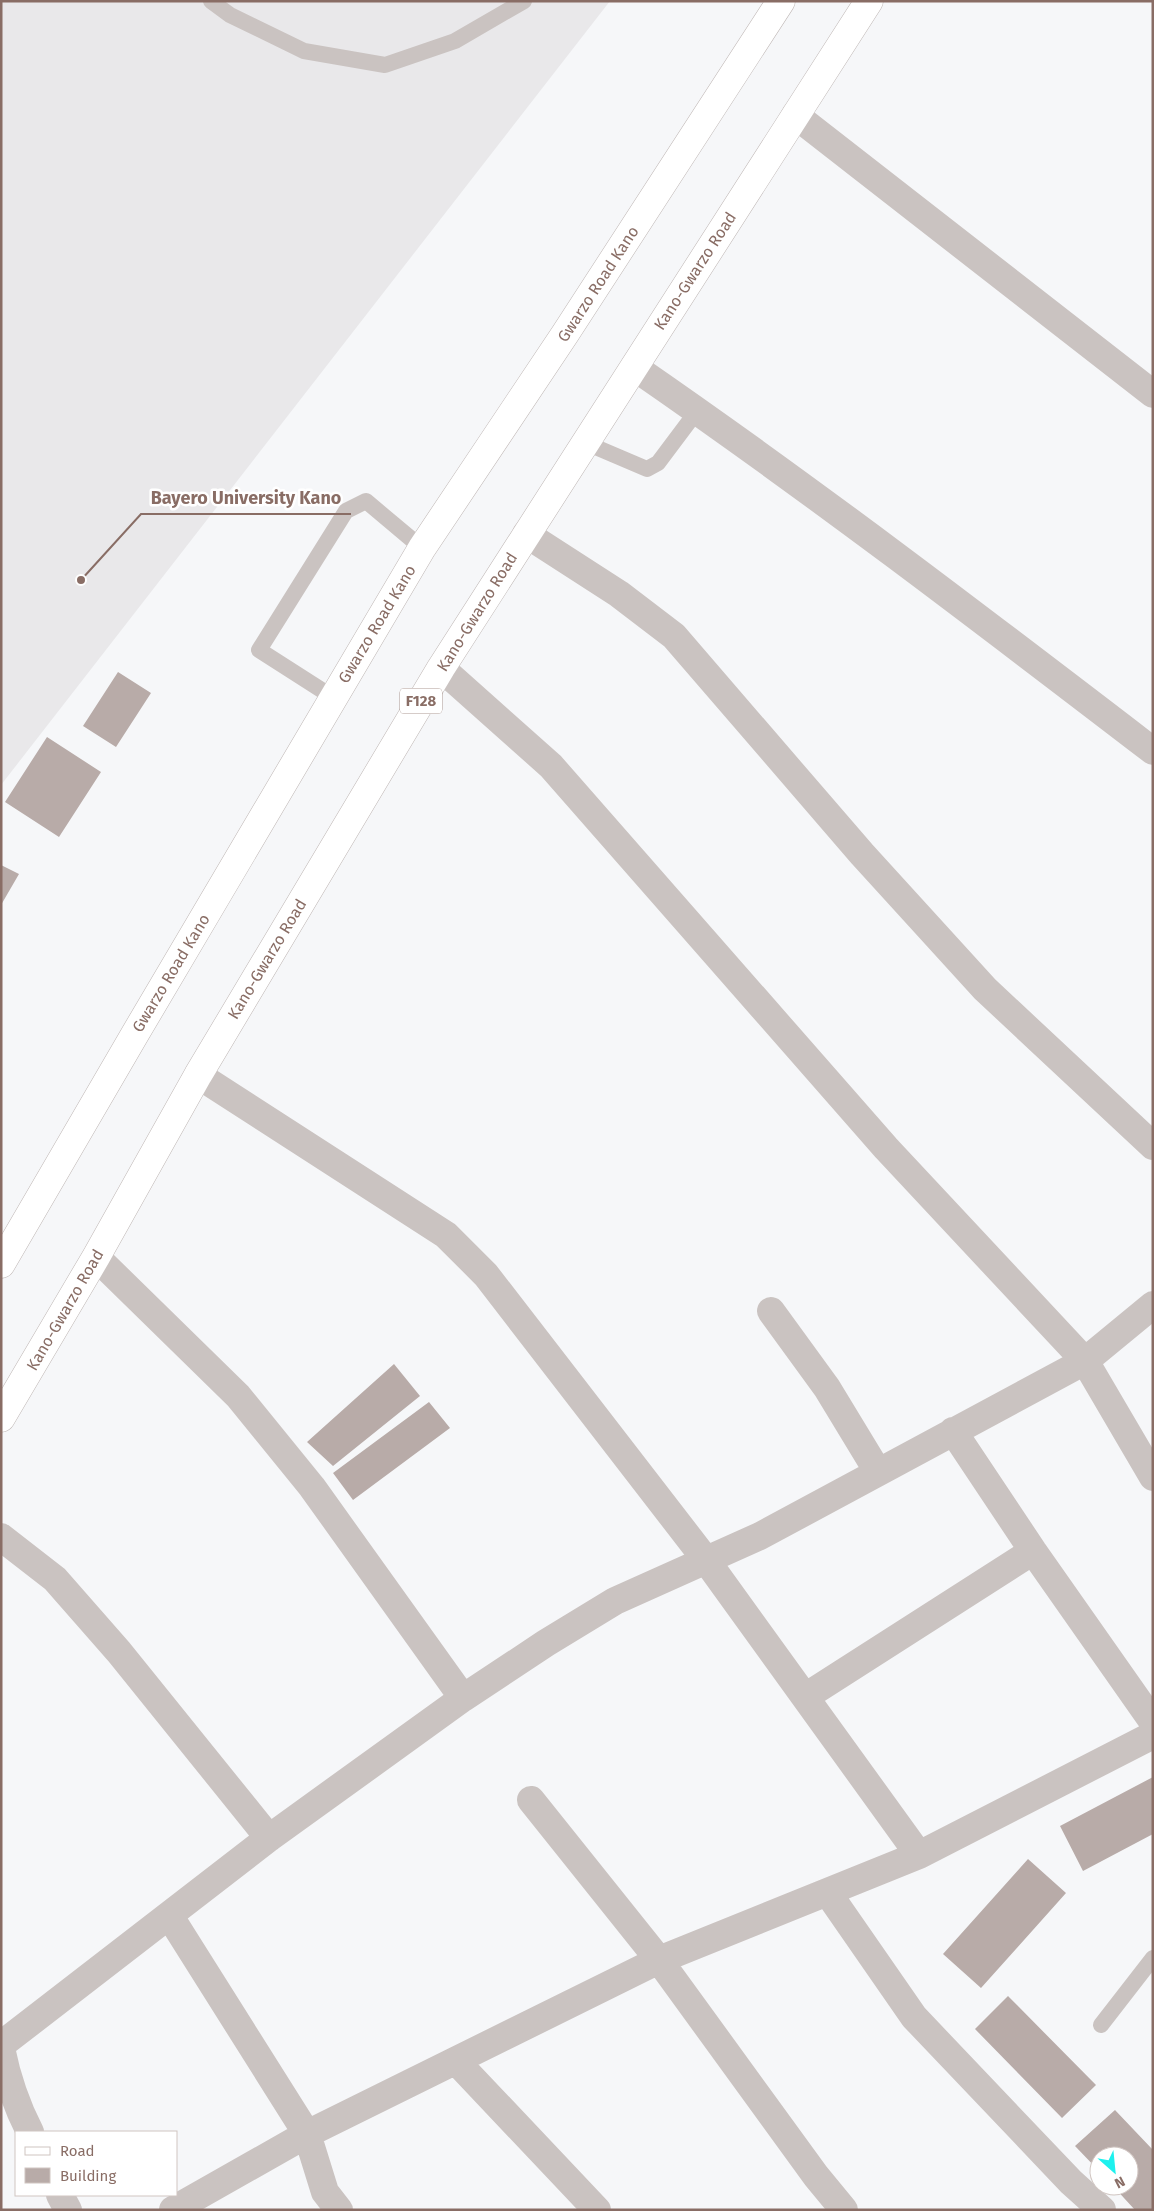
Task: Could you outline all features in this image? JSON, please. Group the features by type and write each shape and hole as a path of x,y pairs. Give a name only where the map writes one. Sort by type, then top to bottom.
{"main road":[{"name":"Gwarzo Road Kano","path":"1,1264 422,548 565,334 781,1"},
{"name":"Kano-Gwarzo Road","path":"1,1418 96,1257 198,1075 441,668 868,1"}],"street":[{"path":"795,115 1153,394"},
{"path":"634,367 985,622 1153,751"},
{"path":"526,534 619,594 674,636 862,854 985,989 1153,1146"},
{"path":"441,668 550,766 886,1148 1085,1361 1153,1478"},
{"path":"198,1075 446,1235 486,1275 706,1560 919,1855"},
{"path":"96,1257 238,1396 312,1487 463,1698"},
{"path":"30,2131 19,2110 7,2077 1,2046 268,1838 463,1698 546,1642 615,1601 760,1536 1085,1361 1153,1304"},
{"path":"771,1311 826,1388 878,1472"},
{"path":"953,1431 1033,1551 1153,1722"},
{"path":"1,1537 55,1579 119,1652 268,1838"},
{"path":"805,1697 1033,1551"},
{"path":"173,2210 307,2134 659,1960 919,1855 1153,1735"},
{"path":"531,1800 659,1960 816,2176 844,2210"},
{"path":"828,1893 914,2017 1070,2182 1102,2210"},
{"path":"169,1915 307,2134 325,2192 339,2210"},
{"path":"456,2061 597,2210"},
{"path":"61,2196 68,2210"}],"lane":[{"path":"211,1 230,16 304,51 385,65 455,41 524,1"},
{"path":"586,444 646,469 658,463 697,411"},
{"path":"334,698 259,650 346,511 366,501 422,548"},
{"path":"1101,2025 1153,1958"}],"shaded area":[{"path":"1,1 610,1 1,785"}],"building":[{"path":"118,672 151,693 116,747 83,726"},
{"path":"47,737 101,772 59,837 5,802"},
{"path":"1,865 19,874 1,905"},
{"path":"394,1364 420,1396 333,1466 307,1442"},
{"path":"429,1402 450,1428 353,1500 333,1473"},
{"path":"1153,1777 1153,1834 1083,1871 1060,1826"},
{"path":"1028,1859 1066,1893 981,1988 943,1954"},
{"path":"1008,1996 1096,2085 1062,2118 975,2029"},
{"path":"1115,2110 1153,2150 1153,2210 1135,2210 1122,2196 1139,2196 1139,2146 1089,2146 1089,2161 1075,2146"}],"place":[{"name":"Bayero University Kano","path":"81,580"}]}
